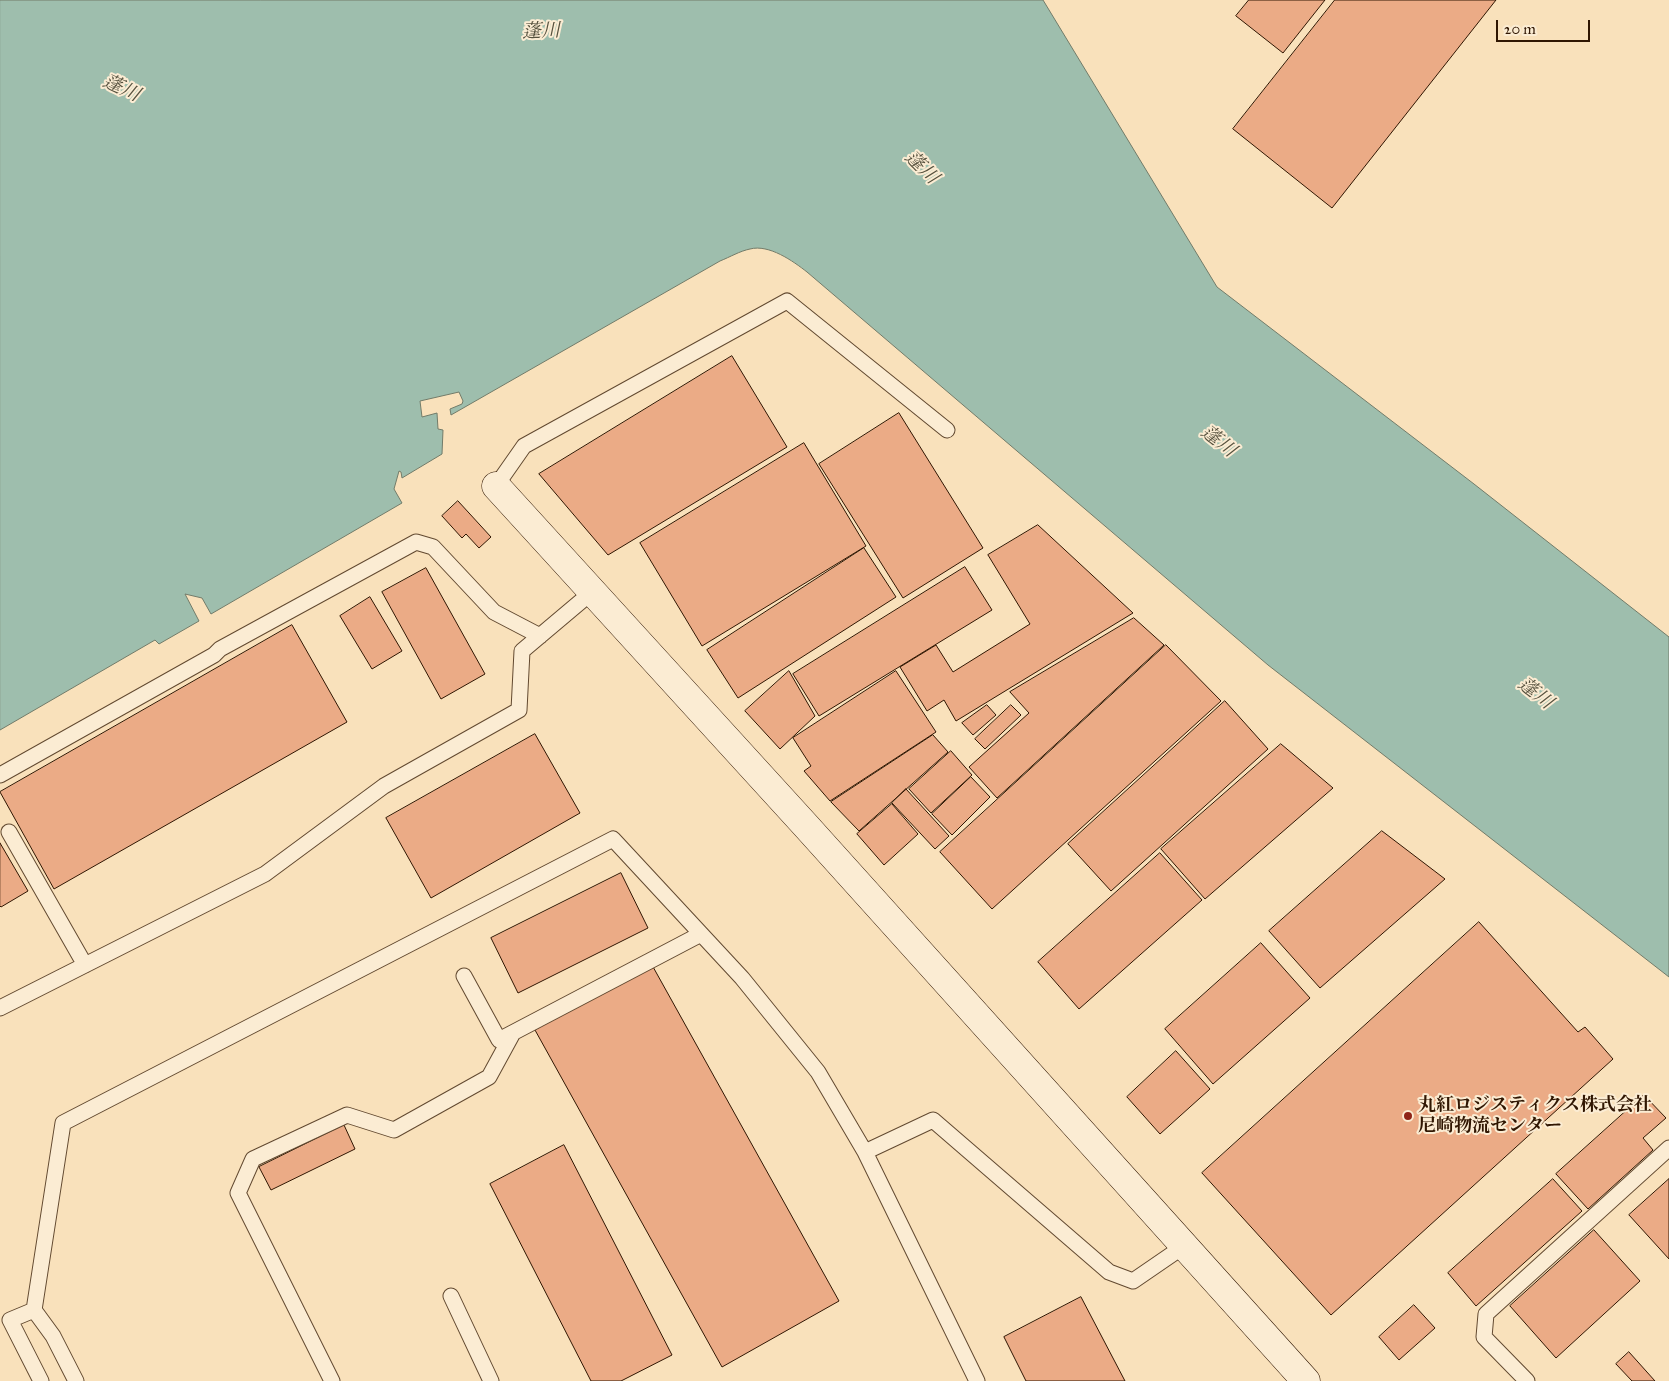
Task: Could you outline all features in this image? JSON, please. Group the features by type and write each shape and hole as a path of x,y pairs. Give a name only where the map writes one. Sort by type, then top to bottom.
{"street":[{"path":"496,486 1306,1381"}],"lane":[{"path":"496,486 524,446 787,300 947,430"},
{"path":"0,775 214,655 220,649 416,542 433,546 494,612 540,636"},
{"path":"0,1008 265,874 384,786 519,710 522,651 592,592"},
{"path":"9,832 85,965"},
{"path":"76,1381 53,1336 34,1310 63,1123 613,839 742,978 818,1072 865,1152 977,1381"},
{"path":"464,976 499,1040 701,934"},
{"path":"332,1381 238,1193 253,1158 347,1115 394,1130 489,1077 513,1033"},
{"path":"865,1152 932,1120 1109,1272 1133,1282 1184,1246"},
{"path":"1527,1381 1484,1337 1486,1314 1669,1148"},
{"path":"451,1296 492,1381"},
{"path":"34,1310 10,1320 41,1381"}],"water":[{"name":"蓬川","path":"0,0 1043,0 1217,287 1474,484 1669,637 1669,977 1268,665 807,272 780,254 765,249 746,250 720,261 451,415 450,409 462,404 463,401 459,392 420,401 422,417 437,413 438,429 443,430 442,454 402,478 399,471 394,489 402,503 211,614 202,598 185,594 199,621 159,644 155,640 0,730"}],"building":[{"path":"1249,0 1325,0 1283,53 1236,16"},
{"path":"1335,0 1496,0 1332,208 1233,129"},
{"path":"732,356 787,447 608,555 539,474"},
{"path":"899,413 983,548 903,598 819,464"},
{"path":"804,443 866,546 702,646 640,543"},
{"path":"458,501 491,537 479,548 466,534 462,538 442,516"},
{"path":"1038,525 1133,613 956,721 944,700 927,711 900,667 936,645 953,672 1030,624 988,555"},
{"path":"864,548 896,597 738,698 707,650"},
{"path":"965,567 992,610 819,716 793,674"},
{"path":"426,568 485,674 441,699 382,592"},
{"path":"370,597 402,651 372,669 340,616"},
{"path":"1134,618 1164,645 997,798 969,767 1029,713 1010,692"},
{"path":"292,625 347,722 54,889 0,792"},
{"path":"1166,645 1221,701 992,909 940,852"},
{"path":"789,671 815,716 780,749 745,711"},
{"path":"896,671 936,732 830,801 804,771 811,766 793,738"},
{"path":"1225,701 1268,749 1111,891 1068,844"},
{"path":"987,705 996,715 973,735 962,723"},
{"path":"1011,705 1021,715 985,749 975,739"},
{"path":"535,734 580,813 431,898 386,818"},
{"path":"933,735 948,752 859,831 831,802"},
{"path":"1281,744 1333,788 1205,899 1161,849"},
{"path":"951,751 972,775 931,813 909,789"},
{"path":"971,777 990,797 952,835 932,814"},
{"path":"906,789 949,836 935,849 892,803"},
{"path":"892,804 918,834 884,865 857,834"},
{"path":"1382,831 1445,879 1320,988 1269,931"},
{"path":"0,843 28,891 1,907 0,906"},
{"path":"1160,853 1202,900 1079,1009 1038,962"},
{"path":"621,873 648,928 518,993 491,938"},
{"name":"丸紅ロジスティクス株式会社 尼崎物流センター","path":"1479,922 1578,1032 1585,1027 1613,1059 1331,1315 1202,1173"},
{"path":"1261,943 1310,998 1213,1084 1165,1029"},
{"path":"652,965 839,1301 722,1367 535,1030"},
{"path":"1176,1051 1210,1089 1160,1134 1127,1097"},
{"path":"1644,1095 1666,1118 1643,1138 1653,1150 1588,1209 1556,1174"},
{"path":"344,1125 355,1149 271,1190 259,1167"},
{"path":"564,1145 672,1355 621,1381 591,1381 490,1184"},
{"path":"1553,1179 1582,1211 1476,1306 1448,1273"},
{"path":"1669,1179 1669,1259 1629,1215"},
{"path":"1594,1230 1640,1281 1556,1358 1510,1306"},
{"path":"1081,1297 1125,1381 1026,1381 1004,1337"},
{"path":"1414,1305 1435,1328 1399,1360 1379,1337"},
{"path":"1629,1352 1655,1381 1632,1381 1616,1364"}],"place":[{"name":"丸紅ロジスティクス株式会社 尼崎物流センター","path":"1408,1116"}]}
